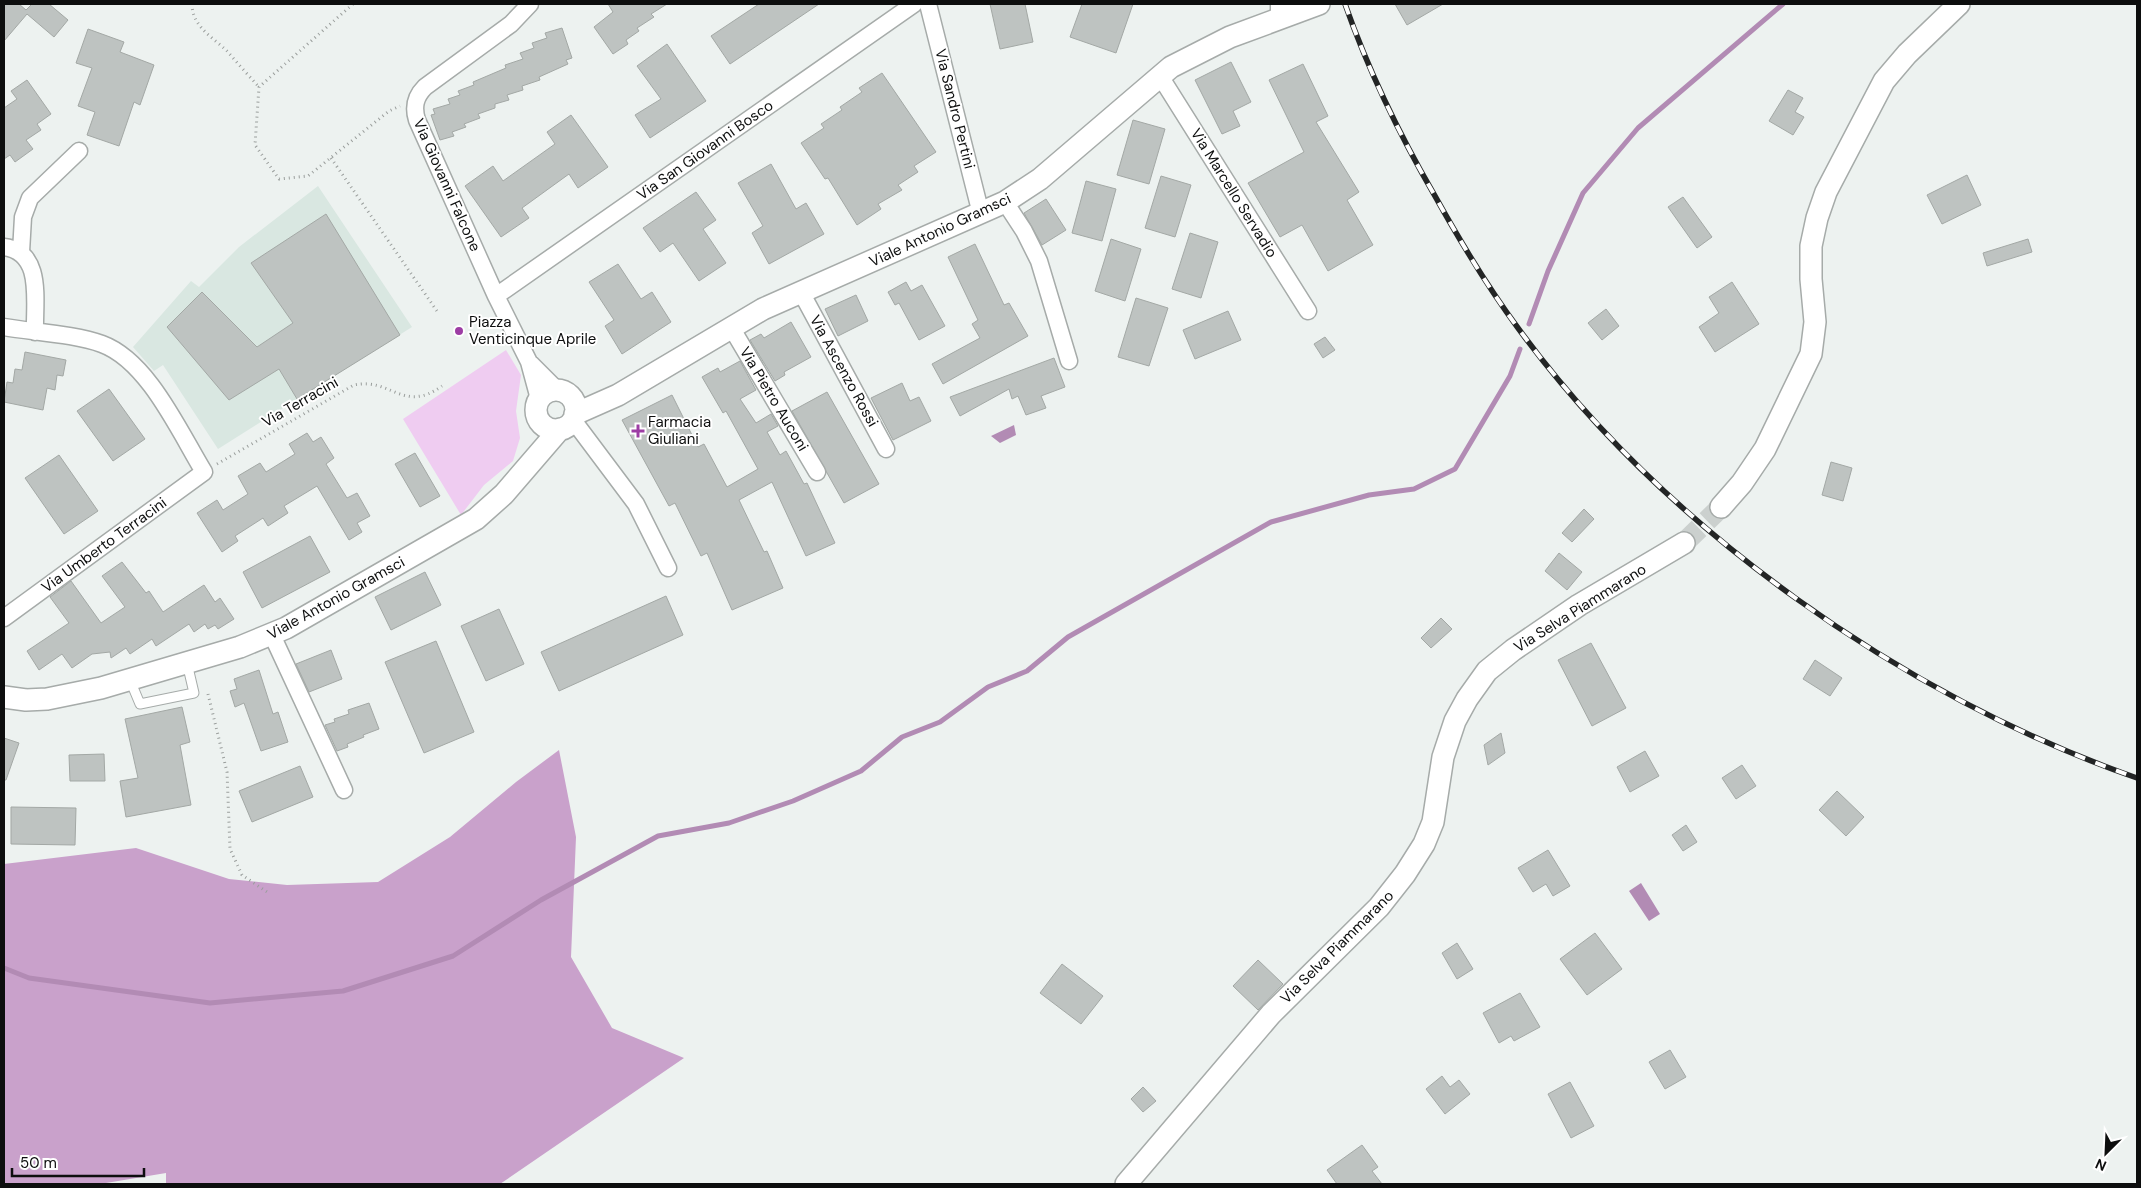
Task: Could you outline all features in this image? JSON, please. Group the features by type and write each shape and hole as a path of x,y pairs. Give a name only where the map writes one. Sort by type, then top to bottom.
{"street":[{"name":"Via Giovanni Falcone","path":"496,296 418,120 415,103 425,87 511,24 530,4"},
{"name":"Via San Giovanni Bosco","path":"496,296 914,4"},
{"name":"Via Sandro Pertini","path":"928,4 981,214"},
{"name":"Viale Antonio Gramsci","path":"4,697 32,700 59,697 130,680 272,635 310,616 476,518 504,494 524,469 560,411 618,395 731,326 801,292 1005,202 1040,179 1160,76 1194,54 1285,11 1319,4"},
{"path":"1720,507 1742,483 1764,449 1811,354 1815,322 1810,278 1811,246 1817,218 1826,192 1872,101 1887,77 1910,50 1959,4"},
{"name":"Via Marcello Servadio","path":"1160,76 1308,311"},
{"path":"21,252 23,217 30,198 79,151"},
{"path":"1005,202 1027,237 1041,267 1069,360"},
{"path":"4,247 21,252 31,264 35,332"},
{"name":"Via Ascenzo Rossi","path":"801,292 886,449"},
{"path":"496,296 529,362 560,411 601,456 636,504 668,568"},
{"name":"Via Pietro Auconi","path":"731,326 817,472"},
{"path":"4,327 97,342 129,359 147,379 204,472"},
{"name":"Via Umberto Terracini","path":"4,618 204,472"},
{"name":"Via Selva Piammarano","path":"1126,1184 1271,1014 1376,911 1405,874 1424,844 1433,822 1444,757 1455,721 1466,699 1487,671 1513,650 1578,605 1684,543"},
{"path":"272,635 344,790"}],"lane":[{"path":"130,680 140,704 194,693 187,663"}],"path":[{"path":"192,4 196,18 206,35 226,51 259,87"},
{"path":"353,4 259,87 255,145 279,179 308,176 389,111 402,105 415,103"},
{"path":"331,158 439,314"},
{"name":"Via Terracini","path":"204,472 354,384 376,386 406,396 419,398 432,393 442,386"},
{"path":"194,693 206,689 227,772 230,849 242,875 270,894"}],"shaded area":[{"path":"318,186 412,327 218,449 163,365 154,371 133,347 191,281 199,287 239,247"},
{"path":"506,350 521,375 516,411 520,438 513,461 484,485 461,515 403,419"},
{"path":"1014,425 1016,435 1000,443 991,436"},
{"path":"559,750 576,837 571,957 612,1028 684,1058 500,1184 166,1184 166,1173 100,1184 4,1184 4,864 136,848 229,879 287,885 378,882 450,837 516,782"},
{"path":"1641,883 1660,914 1649,921 1629,891"}],"building":[{"path":"4,4 19,4 26,10 32,4 49,4 68,20 54,37 27,14 4,41"},
{"path":"608,4 667,4 651,14 654,17 637,28 639,31 626,40 628,44 613,54 594,27 613,12"},
{"path":"759,4 819,4 730,64 711,36"},
{"path":"990,4 1025,4 1033,42 1000,49"},
{"path":"1082,4 1133,4 1116,53 1070,37"},
{"path":"1395,4 1443,4 1407,25"},
{"path":"562,28 572,58 566,60 568,64 539,77 540,80 522,86 523,90 507,95 509,100 495,104 495,108 478,114 480,118 464,124 466,127 452,132 454,136 440,140 431,115 435,114 433,109 450,104 448,99 460,95 458,91 474,85 473,82 506,68 505,65 523,59 520,53 534,48 532,43 547,38 545,33"},
{"path":"88,29 124,42 120,52 154,65 140,105 134,102 119,146 87,135 95,112 78,106 92,68 76,63"},
{"path":"667,44 706,101 650,138 635,115 661,99 637,66"},
{"path":"1231,62 1251,102 1233,111 1240,126 1222,134 1195,80"},
{"path":"1303,64 1328,116 1316,122 1359,192 1347,200 1373,245 1328,271 1302,225 1280,237 1248,183 1304,152 1269,80"},
{"path":"882,73 936,152 914,166 918,172 898,185 902,190 878,204 881,209 857,225 828,178 825,179 801,143 824,128 821,124 842,110 840,107 862,92 859,88"},
{"path":"27,80 51,114 37,124 41,130 26,140 33,149 15,162 10,155 4,159 4,108 17,99 11,91"},
{"path":"1788,90 1803,98 1795,112 1804,117 1793,135 1769,121"},
{"path":"571,115 608,167 578,188 569,174 522,208 529,218 501,237 465,186 493,166 503,181 555,144 547,132"},
{"path":"1133,120 1165,129 1149,184 1117,175"},
{"path":"771,164 796,209 806,203 824,234 769,264 752,233 763,226 738,183"},
{"path":"1967,175 1981,205 1942,224 1927,195"},
{"path":"1161,176 1191,185 1175,237 1145,228"},
{"path":"1086,181 1116,189 1102,241 1072,233"},
{"path":"696,192 716,220 703,229 726,263 699,281 673,243 660,252 643,228"},
{"path":"1683,197 1712,237 1697,248 1668,207"},
{"path":"1046,199 1066,230 1042,245 1024,213"},
{"path":"326,214 400,335 297,399 279,369 229,400 167,327 202,292 257,347 293,323 251,263"},
{"path":"1190,233 1218,242 1201,298 1172,289"},
{"path":"1111,239 1141,249 1125,301 1095,291"},
{"path":"2028,239 2032,252 1987,266 1983,253"},
{"path":"975,244 1004,305 1009,303 1028,336 943,384 932,364 980,338 972,324 978,320 948,257"},
{"path":"618,264 641,299 652,292 671,322 622,354 605,326 614,320 589,282"},
{"path":"906,282 911,291 922,285 945,326 919,340 899,303 895,305 888,292"},
{"path":"1732,282 1759,324 1715,352 1699,327 1719,313 1709,297"},
{"path":"856,295 868,321 838,336 825,309"},
{"path":"1136,298 1168,308 1149,366 1118,357"},
{"path":"1606,309 1619,326 1602,340 1588,323"},
{"path":"1228,311 1241,340 1195,359 1183,330"},
{"path":"791,322 811,357 784,372 785,375 775,381 750,340 761,334 764,338"},
{"path":"1325,337 1335,350 1323,358 1314,344"},
{"path":"25,352 66,360 63,376 57,375 55,390 47,388 43,410 4,402 7,382 13,383 15,369 22,370"},
{"path":"1054,358 1065,387 1041,396 1046,408 1026,415 1018,396 1012,399 1009,389 960,416 950,397"},
{"path":"740,361 756,390 740,399 756,423 771,414 778,426 767,432 780,455 786,451 804,484 807,483 835,543 806,556 772,482 739,500 764,552 767,551 783,588 732,610 707,553 701,556 675,503 669,506 622,420 672,395 698,447 704,444 727,487 758,469 726,411 723,413 702,377 718,368 720,372"},
{"path":"902,383 910,401 919,397 931,421 893,440 871,398"},
{"path":"109,389 145,439 113,461 77,411"},
{"path":"827,392 879,484 844,503 792,411"},
{"path":"307,433 313,442 321,437 334,458 326,464 347,498 357,493 370,516 357,523 362,532 349,540 317,486 284,506 288,513 268,526 263,518 235,536 238,541 222,552 197,513 217,500 223,510 248,494 238,476 260,463 266,472 295,454 289,444"},
{"path":"415,453 440,496 420,507 395,464"},
{"path":"59,455 98,511 64,534 25,478"},
{"path":"1831,462 1852,468 1843,501 1822,495"},
{"path":"1584,509 1594,519 1572,542 1562,533"},
{"path":"310,536 330,572 262,608 243,572"},
{"path":"1559,553 1582,572 1567,590 1545,571"},
{"path":"122,562 146,593 149,591 163,612 204,585 215,602 220,598 234,619 218,629 215,625 208,629 205,624 194,632 189,624 156,646 152,639 130,654 126,648 111,658 110,652 92,654 72,668 62,654 39,670 27,651 69,623 50,597 71,581 101,623 125,607 102,576"},
{"path":"425,572 441,605 391,630 375,597"},
{"path":"666,596 683,635 559,691 541,652"},
{"path":"499,609 524,664 486,681 461,626"},
{"path":"1441,618 1452,629 1431,648 1421,638"},
{"path":"436,641 474,732 424,753 385,662"},
{"path":"1591,643 1626,708 1592,726 1558,660"},
{"path":"331,650 342,679 309,692 296,664"},
{"path":"1815,660 1842,678 1830,696 1803,679"},
{"path":"259,670 273,714 278,712 288,742 261,751 244,703 235,707 230,691 237,689 234,679"},
{"path":"369,703 379,729 363,735 364,737 347,744 348,747 337,751 325,725 335,722 334,719 349,714 348,710"},
{"path":"182,707 190,742 180,745 191,805 126,817 120,781 138,778 125,719"},
{"path":"1501,733 1505,753 1488,765 1484,745"},
{"path":"4,738 19,743 6,780 4,780"},
{"path":"1645,751 1659,776 1630,792 1617,767"},
{"path":"104,754 105,781 70,781 69,755"},
{"path":"1742,765 1756,786 1736,799 1722,778"},
{"path":"300,766 313,797 252,822 239,791"},
{"path":"1837,791 1864,817 1846,836 1819,810"},
{"path":"11,807 76,808 75,845 11,844"},
{"path":"1686,825 1697,842 1683,851 1672,835"},
{"path":"1548,850 1570,886 1553,896 1546,884 1533,892 1518,868"},
{"path":"1595,933 1622,969 1587,995 1560,959"},
{"path":"1457,943 1473,969 1457,979 1442,953"},
{"path":"1258,960 1283,984 1258,1010 1233,986"},
{"path":"1062,964 1103,996 1081,1024 1040,993"},
{"path":"1520,993 1540,1027 1514,1041 1511,1036 1499,1043 1483,1013"},
{"path":"1670,1050 1686,1077 1665,1089 1649,1062"},
{"path":"1442,1076 1450,1087 1459,1080 1470,1094 1445,1114 1426,1089"},
{"path":"1570,1082 1594,1126 1571,1138 1548,1094"},
{"path":"1143,1087 1156,1101 1143,1112 1131,1099"},
{"path":"1362,1145 1378,1167 1372,1171 1382,1184 1337,1184 1327,1170"}],"waterway":[{"path":"1529,324 1548,271 1583,193 1638,128 1783,4"},
{"path":"4,968 29,978 210,1003 343,991 453,956 541,900 658,836 729,823 793,801 861,771 902,737 940,722 988,687 1027,671 1068,637 1271,522 1369,495 1414,489 1455,469 1510,376 1520,349"}],"tunnel":[{"path":"1684,543 1721,507"}],"railway":[{"path":"1345,4 1364,54 1397,126 1444,213 1485,280 1518,328 1577,401 1644,471 1717,537 1795,598 1877,653 1963,702 2049,744 2137,778"}],"place":[{"name":"Piazza Venticinque Aprile","path":"459,331"},
{"name":"Farmacia Giuliani","path":"638,431"}]}
